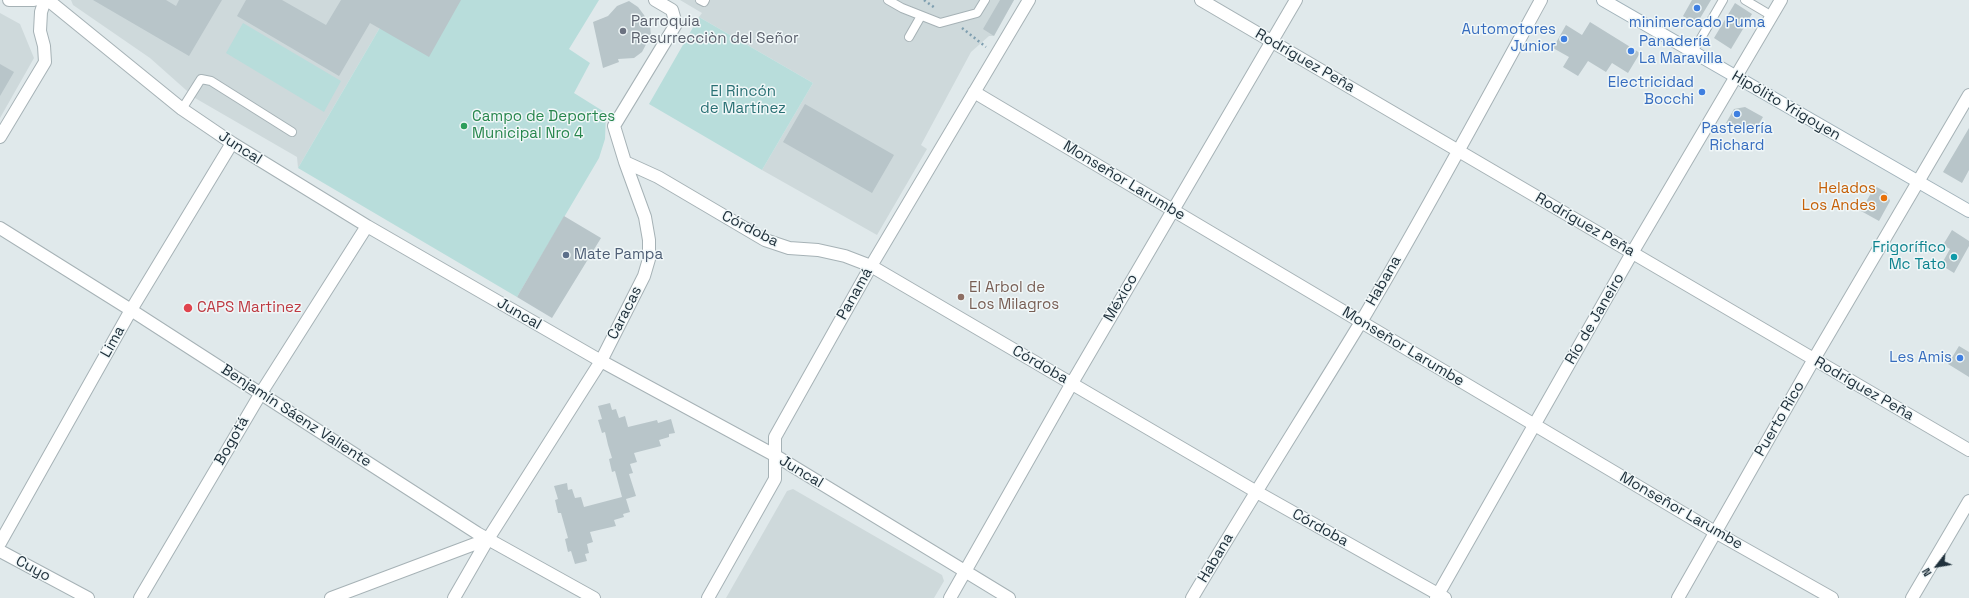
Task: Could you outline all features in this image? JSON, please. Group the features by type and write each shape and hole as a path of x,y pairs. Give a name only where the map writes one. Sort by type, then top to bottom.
{"street":[{"path":"9,0 34,0"},
{"path":"0,138 45,62 44,46 40,31 41,12 47,0"},
{"name":"Juncal","path":"47,0 182,109 232,143 367,226 600,361 776,456 1009,598"},
{"name":"Caracas","path":"454,598 488,539 600,361 644,276 649,259 649,240 645,217 614,126 676,24 672,10 655,0"},
{"name":"Panamá","path":"708,598 775,479 775,437 871,266 1029,0"},
{"name":"Rodríguez Peña","path":"1201,0 1969,450"},
{"name":"México","path":"950,598 1072,383 1296,0"},
{"name":"Habana","path":"1192,598 1255,491 1361,322 1458,151 1541,0"},
{"name":"Hipólito Yrigoyen","path":"1603,0 1969,211"},
{"name":"Río de Janeiro","path":"1440,597 1534,425 1632,253 1781,0"},
{"name":"Monseñor Larumbe","path":"974,92 1715,532 1832,598"},
{"name":"Puerto Rico","path":"1678,598 1814,359 1969,96"},
{"name":"Lima","path":"0,543 132,310 232,143"},
{"name":"Córdoba","path":"625,162 658,177 765,240 788,248 818,250 845,256 871,266 1255,491 1440,597"},
{"name":"Bogotá","path":"140,598 261,393 367,226"},
{"name":"Benjamín Sáenz Valiente","path":"0,228 132,310 488,539 594,598"},
{"path":"1912,598 1969,501"},
{"path":"331,598 488,539"},
{"name":"Cuyo","path":"0,551 88,598"}],"lane":[{"path":"700,0 704,2 705,0"},
{"path":"888,0 921,16 940,23 977,13 985,0"},
{"path":"1693,52 1723,0"},
{"path":"1745,0 1772,16"},
{"path":"909,37 921,16"},
{"path":"182,109 201,78 211,81 292,132"}],"shaded area":[{"path":"71,0 396,0 298,168 297,157 195,98 150,58 73,5"},
{"path":"680,0 1014,0 993,36 989,36 971,52 921,145 927,149 877,235 762,170 813,83 699,17 702,13"},
{"path":"0,13 20,24 34,58 0,118"},
{"path":"793,489 942,575 944,581 934,598 726,598 787,491"}],"green space":[{"name":"Campo de Deportes Municipal Nro 4","path":"396,0 599,0 569,49 590,63 574,93 606,113 605,139 599,158 517,297 298,168"},
{"name":"El Rincón de Martínez","path":"699,17 813,83 762,170 649,104"},
{"path":"243,23 341,81 324,112 226,53"}],"building":[{"path":"93,0 166,0 176,6 179,0 222,0 189,56"},
{"path":"246,0 282,0 326,25 341,0 461,0 429,57 370,23 339,76 237,16"},
{"path":"1000,0 1014,0 994,36 983,29"},
{"name":"minimercado Puma","path":"1692,0 1711,0 1696,25 1683,16"},
{"name":"Parroquia Resurrecciòn del Señor","path":"629,1 638,7 644,15 650,26 651,35 642,52 634,58 618,59 619,62 603,68 593,22 608,16 617,6"},
{"path":"1735,3 1752,14 1731,49 1714,38"},
{"path":"1590,22 1640,53 1628,73 1612,63 1606,72 1588,61 1578,76 1563,67 1569,57 1553,48 1566,25 1582,35"},
{"path":"0,64 14,72 0,96"},
{"path":"805,104 894,155 872,193 783,142"},
{"path":"1745,107 1763,117 1754,132 1746,127 1743,133 1726,123 1734,109"},
{"path":"1969,128 1969,170 1962,183 1943,172"},
{"path":"1875,186 1887,193 1890,201 1879,221 1861,211"},
{"name":"Mate Pampa","path":"564,216 601,238 552,318 517,297"},
{"name":"Frigorífico Mc Tato","path":"1952,230 1969,241 1969,246 1954,273 1941,265 1950,249 1943,245"},
{"name":"Les Amis","path":"1959,346 1969,352 1969,377 1948,364"},
{"path":"610,403 612,410 616,409 619,418 625,416 628,427 657,420 658,423 671,419 675,433 669,434 669,437 659,440 661,446 634,453 637,462 630,464 633,473 629,474 636,496 626,499 630,512 623,514 624,517 614,520 616,526 590,532 593,542 587,544 589,553 585,554 587,561 575,564 571,551 568,552 565,539 568,538 561,513 558,513 555,500 558,499 554,486 567,483 568,490 572,489 575,498 581,497 584,507 622,497 615,471 612,472 609,459 612,458 605,432 602,433 598,420 602,419 598,406"}],"place":[{"name":"minimercado Puma","path":"1697,8"},
{"name":"Parroquia Resurrecciòn del Señor","path":"623,31"},
{"name":"Automotores Junior","path":"1564,39"},
{"name":"Panadería La Maravilla","path":"1631,51"},
{"name":"Electricidad Bocchi","path":"1702,92"},
{"name":"Pastelería Richard","path":"1737,114"},
{"name":"Campo de Deportes Municipal Nro 4","path":"464,126"},
{"name":"Helados Los Andes","path":"1884,198"},
{"name":"Mate Pampa","path":"566,255"},
{"name":"Frigorífico Mc Tato","path":"1954,257"},
{"name":"El Arbol de Los Milagros","path":"961,297"},
{"name":"CAPS Martinez","path":"188,308"},
{"name":"Les Amis","path":"1960,358"}]}
